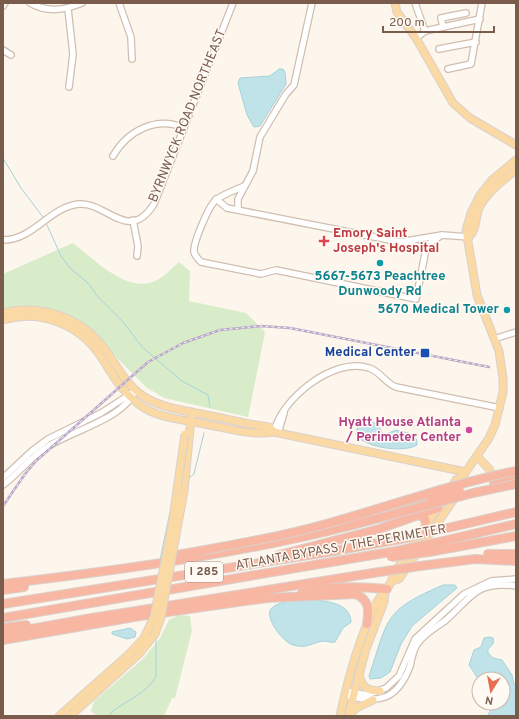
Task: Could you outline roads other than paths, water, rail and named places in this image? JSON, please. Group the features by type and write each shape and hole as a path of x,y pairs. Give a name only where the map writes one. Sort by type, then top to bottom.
{"highway":[{"path":"3,580 104,567 200,551 292,533 340,520 429,492 516,471"},
{"path":"266,545 348,524 431,498 516,479"},
{"path":"3,590 266,545 353,525 473,493 516,484"},
{"path":"252,564 264,558 379,529 438,508"},
{"name":"ATLANTA BYPASS / THE PERIMETER","path":"3,604 406,538 516,512"},
{"path":"418,514 425,519 426,525"},
{"name":"ATLANTA BYPASS / THE PERIMETER","path":"3,618 373,555 393,554 430,548 516,524"},
{"path":"430,548 516,536"},
{"path":"3,634 92,618 450,561 483,554 516,554"},
{"path":"450,561 476,559 516,561"},
{"path":"3,584 100,573"},
{"path":"293,596 318,589 333,587 353,586 386,590"},
{"path":"3,640 140,616 293,596 356,594 363,597 367,603 367,624"},
{"path":"3,628 77,618 92,618"}],"main road":[{"path":"395,3 397,12 416,38 444,90 453,103 470,118 516,145"},
{"path":"348,716 349,694 367,624 378,598 392,581 392,575 456,480 465,474 489,438 499,410 503,380 498,351 477,295 469,237 466,230 468,220 479,196 492,180 516,160"},
{"path":"469,237 474,232 478,213 484,201 497,185 516,170"},
{"path":"3,313 23,310 44,311 62,316 77,324 99,342 122,377 136,391 159,404 191,412 269,427 276,433"},
{"path":"3,320 19,317 40,317 60,323 75,331 94,347 130,397 155,413 189,421 253,432 276,433 465,474"},
{"path":"70,716 139,654 155,634 161,617 184,491 191,412"},
{"path":"59,716 128,655 144,638 154,617 188,434 200,426 207,424"},
{"path":"477,456 490,470"},
{"path":"392,581 399,579 435,528 465,483 465,474"},
{"path":"340,716 359,673 366,649 384,602 386,590"},
{"path":"359,673 361,683 365,688 368,690 380,691"},
{"path":"348,716 356,708 373,700"}],"street":[{"path":"30,3 52,10 68,9 82,3"},
{"path":"119,3 131,37 132,59"},
{"name":"BYRNWYCK ROAD NORTHEAST","path":"133,220 143,217 154,204 233,3"},
{"path":"238,210 238,199 253,171 260,137 286,94 294,85 312,3"},
{"path":"415,3 425,31"},
{"path":"448,69 471,64 482,3"},
{"path":"68,9 73,54 69,87"},
{"path":"443,27 441,18 466,12"},
{"path":"416,38 425,31 480,19"},
{"path":"439,49 476,42"},
{"path":"3,50 11,55"},
{"path":"113,156 126,140 152,124 171,123 184,128"},
{"path":"244,186 216,199 212,205 194,250 199,260 208,264 261,274 276,270 416,299 426,249 430,243 442,235"},
{"path":"216,199 228,208 402,242 426,249"},
{"path":"3,240 19,238 61,210 76,205 89,205 119,219 133,220 138,246 137,256"},
{"path":"402,242 442,235 469,237"},
{"path":"494,339 516,332"},
{"path":"276,433 284,410 302,390 314,381 340,368 356,366 374,370 390,384 396,387 491,406 499,410"},
{"path":"3,485 44,448 95,424 117,411 136,391"},
{"path":"3,478 32,451 48,439 102,413 130,397"},
{"path":"349,694 367,695 380,691 393,682 399,676 412,644 418,635 464,594 491,581 516,579"},
{"path":"349,694 373,700 385,697 398,687 404,679 418,642 445,620 467,597 485,588 499,585 516,586"}],"water":[{"path":"279,69 283,69 285,72 286,84 260,126 254,127 247,115 238,83 240,78 270,76"},
{"path":"368,420 378,425 382,433 386,434 396,430 413,435 417,441 417,445 403,449 395,449 368,443 356,435 359,425"},
{"path":"443,585 455,585 457,588 412,626 401,644 390,672 381,678 370,679 369,676 385,628 391,618 398,610 409,602"},
{"path":"291,600 317,600 336,604 344,608 349,614 351,622 343,628 335,642 323,641 302,646 293,645 280,635 270,618 271,609 280,603"},
{"path":"130,628 136,632 135,637 127,639 112,634 112,632"},
{"path":"484,638 493,638 494,642 488,649 488,653 493,658 502,660 509,671 473,671 469,665 474,650 481,647"},
{"path":"511,674 514,684 516,685 516,716 487,716 490,712 511,711"}],"waterway":[{"path":"3,158 21,188 43,217"},
{"path":"47,225 61,256 70,268 88,283 98,297 124,323 142,347 182,381 208,395 210,407"},
{"path":"189,478 194,474 204,433"},
{"path":"160,560 170,512"},
{"path":"109,716 113,711 143,691 153,682 156,676 156,638"}],"railway":[{"path":"3,506 36,461 148,362 183,343 220,330 261,326 290,328 489,367"}],"place":[{"name":"Emory Saint Joseph's Hospital","path":"324,241"},
{"name":"5667-5673 Peachtree Dunwoody Rd","path":"380,263"},
{"name":"5670 Medical Tower","path":"507,310"},
{"name":"Medical Center","path":"425,353"},
{"name":"Hyatt House Atlanta / Perimeter Center","path":"469,430"}]}
